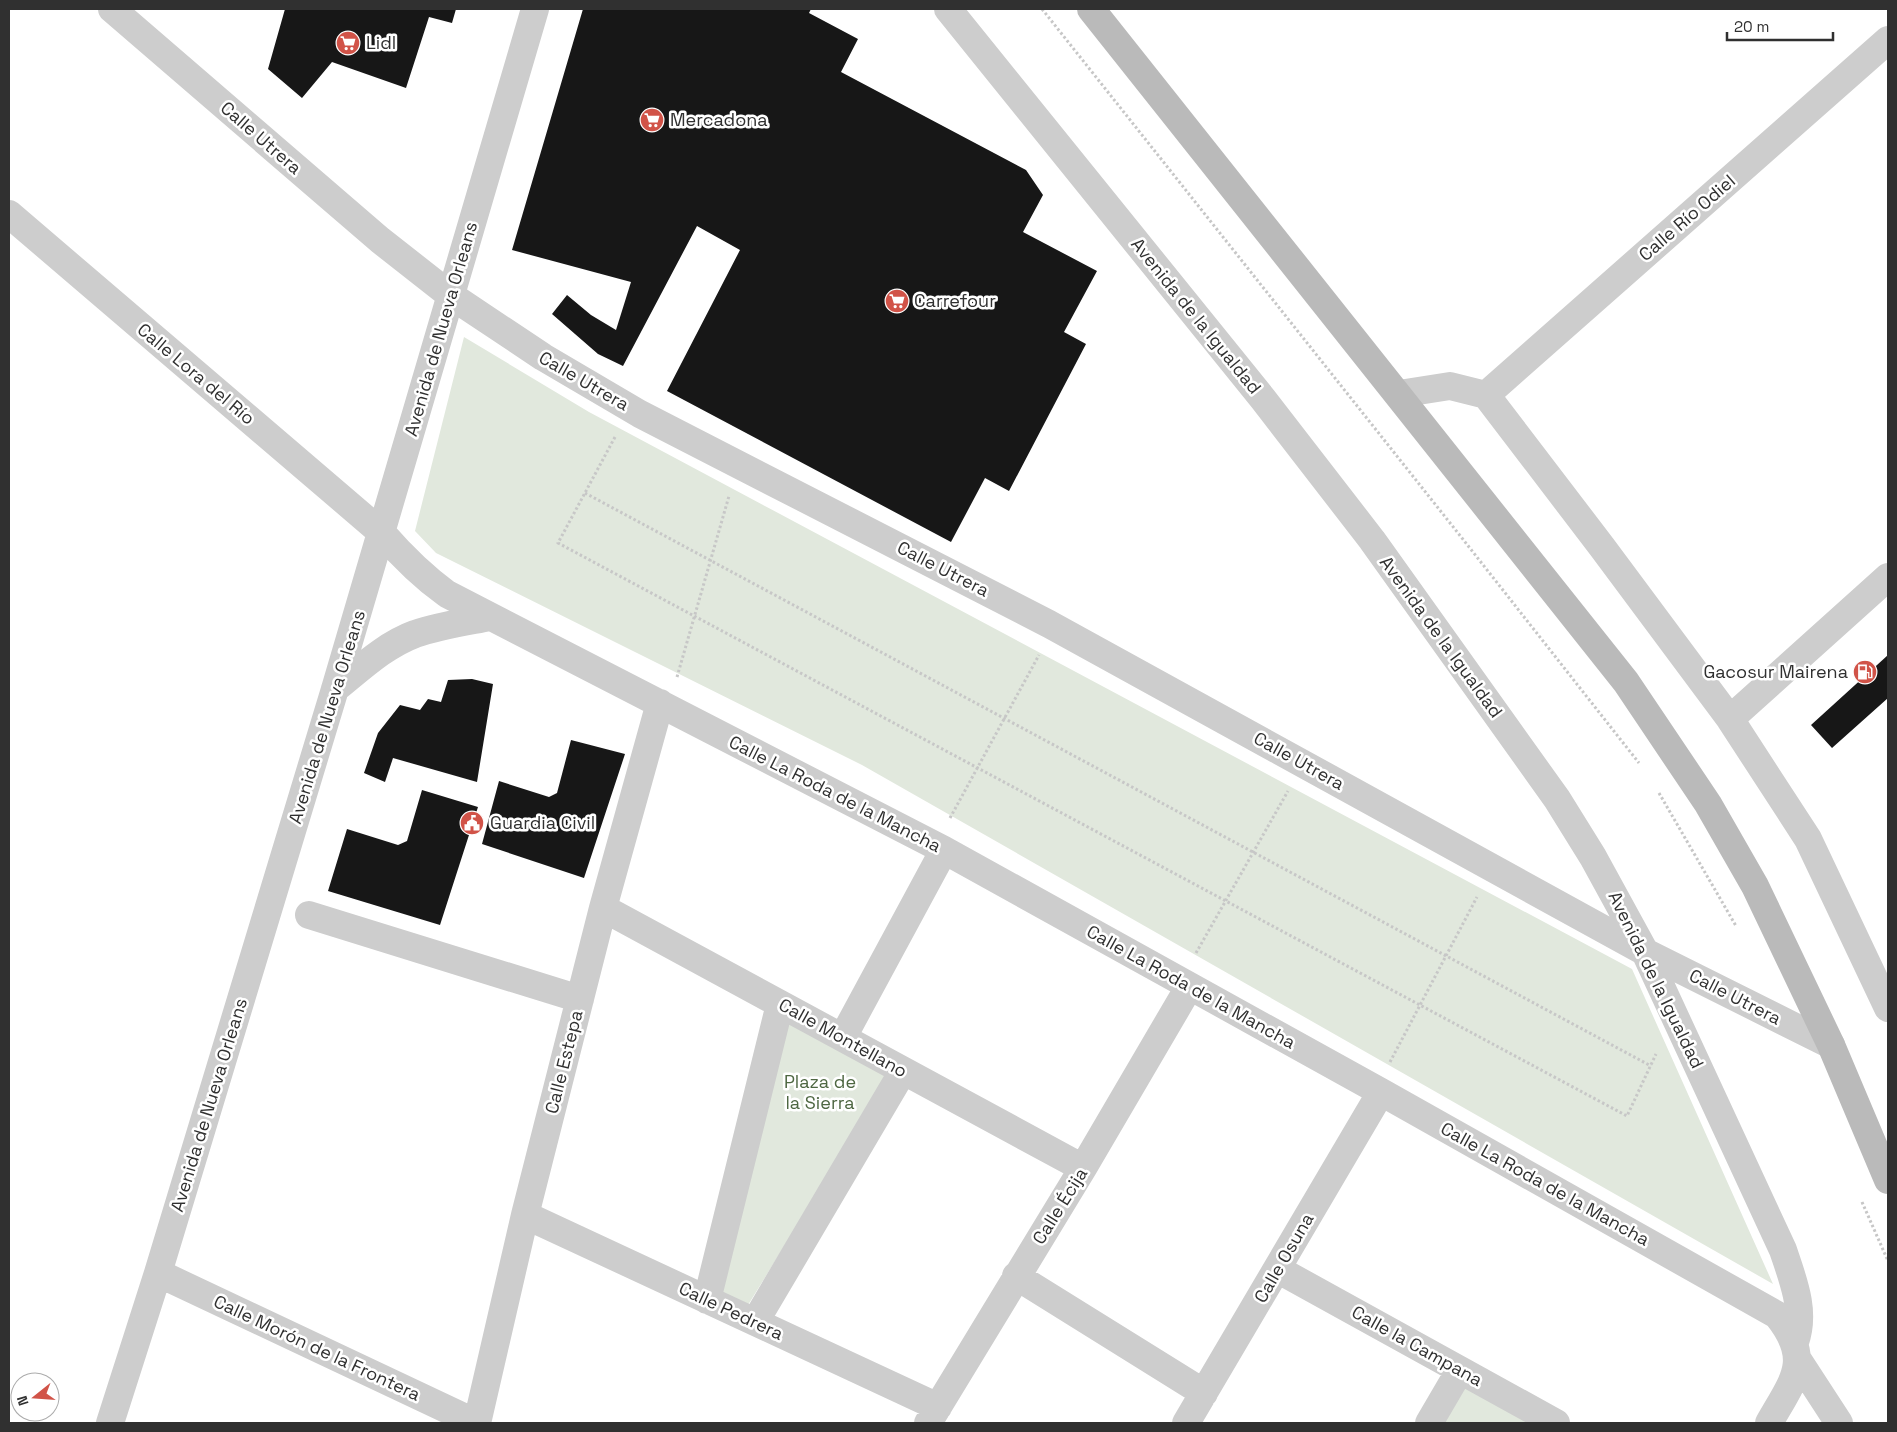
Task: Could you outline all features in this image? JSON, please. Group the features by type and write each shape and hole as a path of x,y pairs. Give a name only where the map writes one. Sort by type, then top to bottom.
{"street":[{"name":"Calle Utrera","path":"112,9 380,240 450,295 543,357 631,408 1054,627 1645,952 1831,1045"},
{"name":"Avenida de Nueva Orleans","path":"110,1423 158,1273 382,533 535,9"},
{"name":"Avenida de la Igualdad","path":"948,9 1263,399 1372,540 1557,800 1593,857 1645,952 1783,1250 1793,1279 1800,1316 1796,1351"},
{"path":"1091,9 1399,394 1626,682 1703,796 1755,886 1831,1045 1888,1180"},
{"name":"Calle Río Odiel","path":"1486,395 1888,40"},
{"name":"Calle Lora del Río","path":"9,214 382,533 422,576 447,594 490,617"},
{"path":"1399,394 1450,386 1486,395 1730,719 1808,838 1888,1008"},
{"path":"1730,719 1888,577"},
{"path":"335,689 376,656 413,635 490,617"},
{"name":"Calle La Roda de la Mancha","path":"490,617 940,848 1378,1090 1777,1314 1787,1328 1796,1351 1839,1423"},
{"name":"Calle Estepa","path":"477,1423 525,1215 580,999 604,908 664,705"},
{"path":"843,1038 940,848"},
{"name":"Calle Montellano","path":"604,908 1083,1168"},
{"path":"309,915 580,999"},
{"name":"Calle Écija","path":"933,1415 1083,1168 1184,984"},
{"path":"707,1300 780,1004"},
{"path":"755,1322 904,1071"},
{"name":"Calle Osuna","path":"1186,1423 1278,1269 1378,1090"},
{"name":"Calle Pedrera","path":"525,1215 755,1322 933,1415"},
{"name":"Calle la Campana","path":"1278,1269 1460,1370 1545,1421"},
{"name":"Calle Morón de la Frontera","path":"158,1273 477,1423"},
{"path":"1016,1276 1204,1393"},
{"path":"1770,1423 1795,1377 1796,1351"},
{"path":"1429,1423 1460,1370"}],"path":[{"path":"1042,9 1644,770"},
{"path":"631,408 558,543 1627,1116 1675,1016"},
{"path":"664,705 694,616 738,464"},
{"path":"585,493 1651,1066"},
{"path":"940,848 977,768 1054,627"},
{"path":"1184,984 1225,901 1303,764"},
{"path":"1655,786 1738,930"},
{"path":"1378,1090 1420,1005 1493,868"},
{"path":"1861,1198 1888,1260"}],"green space":[{"path":"464,337 589,412 1632,969 1773,1284 862,765 436,553 415,531"},
{"name":"Plaza de la Sierra","path":"786,1016 890,1074 748,1305 719,1292"},
{"path":"1466,1386 1526,1419 1524,1423 1444,1423"}],"building":[{"name":"Lidl","path":"285,9 456,9 452,23 429,17 406,88 332,62 302,98 268,69"},
{"name":"Carrefour","path":"583,9 811,9 809,13 858,39 841,72 1026,170 1043,195 1023,232 1097,271 1064,332 1086,344 1009,491 985,478 951,542 667,391 740,250 697,226 623,366 598,354 552,314 567,295 591,315 616,330 631,282 512,250"},
{"path":"1888,655 1888,698 1832,748 1811,725"},
{"path":"472,679 493,684 477,782 393,758 385,782 364,773 378,733 400,705 420,710 428,699 441,702 448,680"},
{"path":"571,740 625,754 584,878 482,844 499,781 549,797 557,793"},
{"path":"422,790 478,807 440,925 328,891 347,829 398,845 407,841"}],"place":[{"name":"Lidl","path":"348,43"},
{"name":"Mercadona","path":"652,120"},
{"name":"Carrefour","path":"897,301"},
{"name":"Gacosur Mairena","path":"1865,672"},
{"name":"Guardia Civil","path":"472,823"}]}
